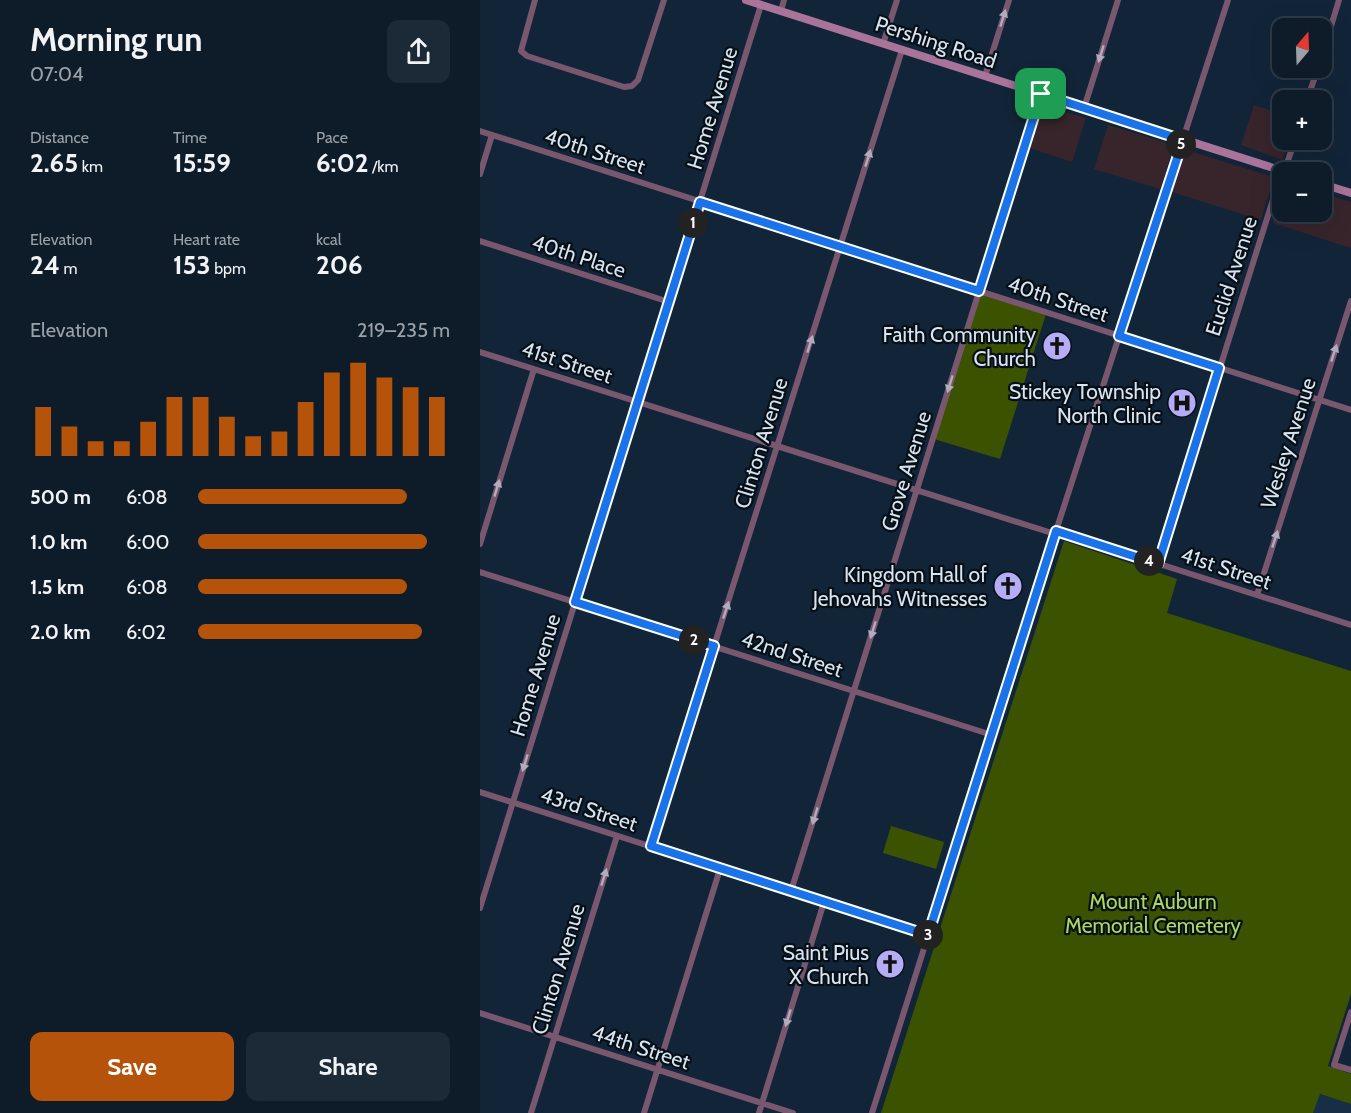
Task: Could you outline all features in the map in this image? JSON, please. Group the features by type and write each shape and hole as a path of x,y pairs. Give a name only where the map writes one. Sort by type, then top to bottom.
{"main road":[{"name":"Pershing Road","path":"746,0 1272,168"},
{"path":"1332,187 1351,193"}],"street":[{"path":"535,0 521,51 527,56 624,87 632,86 638,80 664,0"},
{"path":"781,11 784,0"},
{"path":"883,44 897,0"},
{"path":"985,76 1009,0"},
{"path":"1084,108 1118,0"},
{"path":"872,1113 1228,0"},
{"path":"1332,25 1340,0"},
{"name":"Home Avenue","path":"480,908 761,5"},
{"name":"Clinton Avenue","path":"651,846 902,50"},
{"name":"Grove Avenue","path":"791,891 1041,94"},
{"name":"40th Street","path":"480,131 1351,410"},
{"path":"480,174 492,135"},
{"name":"Euclid Avenue","path":"1158,564 1272,208"},
{"name":"40th Place","path":"480,241 669,302"},
{"name":"Wesley Avenue","path":"1257,595 1351,301"},
{"name":"41st Street","path":"480,351 1351,625"},
{"path":"480,543 534,369"},
{"name":"42nd Street","path":"480,572 992,735"},
{"name":"43rd Street","path":"480,792 928,935"},
{"name":"Clinton Avenue","path":"531,1113 617,836"},
{"path":"644,1113 720,869"},
{"path":"759,1113 824,902"},
{"path":"1351,1012 1334,1065 1351,1070"},
{"name":"44th Street","path":"480,1013 793,1113"}],"shaded area":[{"path":"1041,105 1086,118 1072,162 1026,147"},
{"path":"1254,105 1272,111 1272,150 1286,150 1282,160 1241,145"},
{"path":"1108,125 1174,145 1160,189 1094,169"},
{"path":"1186,150 1272,176 1261,220 1172,192"},
{"path":"1332,196 1351,202 1351,248 1273,223 1332,222"},
{"path":"1319,1094 1351,1104 1351,1113 1313,1113"}],"green space":[{"path":"981,294 1046,314 1000,459 934,439"},
{"name":"Mount Auburn Memorial Cemetery","path":"1064,541 1177,579 1167,613 1351,671 1351,994 1328,1066 1351,1074 1351,1104 1320,1094 1313,1113 881,1113"},
{"path":"891,826 944,842 936,869 883,853"}],"place":[{"name":"Faith Community Church","path":"1057,346"},
{"name":"Stickey Township North Clinic","path":"1182,403"},
{"name":"Kingdom Hall of Jehovahs Witnesses","path":"1008,586"},
{"name":"Saint Pius X Church","path":"890,964"}],"route":[{"path":"1041,94 1183,140 1119,336 1219,368 1158,564 1056,531 928,935 651,846 714,646 575,602 700,202 979,291 1041,94"}]}
